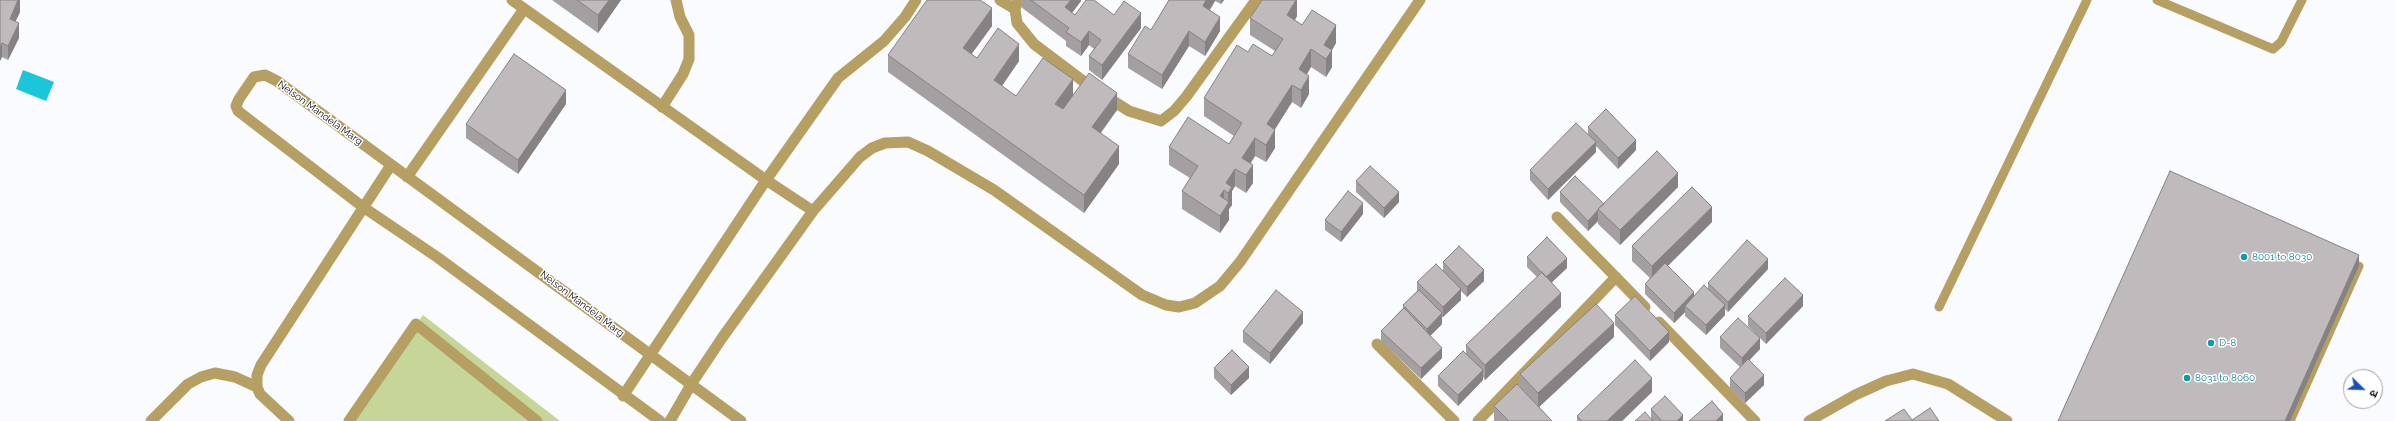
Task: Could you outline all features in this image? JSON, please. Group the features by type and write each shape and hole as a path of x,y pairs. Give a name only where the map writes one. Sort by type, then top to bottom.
{"street":[{"path":"512,0 813,212"},
{"path":"662,107 683,74 690,58 689,35 680,17 676,0"},
{"path":"623,396 766,180 838,78 884,41 916,0"},
{"path":"1000,0 1017,5 1017,23 1025,34 1062,65 1129,111 1161,121 1174,111 1186,97 1256,0"},
{"path":"670,421 692,383 813,212 860,157 872,148 885,143 908,142 928,151 994,190 1142,295 1166,305 1179,307 1195,303 1220,286 1240,262 1420,0"},
{"path":"406,177 524,9"},
{"name":"Nelson Mandela Marg","path":"660,421 623,396 437,256 363,207 238,111 236,106 238,99 254,77 266,75 277,81 406,177 595,312 650,356 692,383 741,421"},
{"path":"290,421 260,394 257,387 257,375 261,365 391,165"},
{"path":"1557,217 1755,421"},
{"path":"1478,421 1616,277"},
{"path":"349,421 416,324 537,421"},
{"path":"1377,344 1454,421"},
{"path":"150,421 188,384 201,377 215,374 235,377 257,387"},
{"path":"1809,421 1854,395 1880,384 1913,374 1948,384 2007,421"}],"lane":[{"path":"1939,307 2087,0"},
{"path":"2157,0 2273,49 2281,42 2302,0"},
{"path":"2290,421 2359,266"}],"green space":[{"path":"423,315 560,421 347,421"}],"water":[{"path":"23,70 54,82 46,101 16,89"}],"building":[{"path":"0,0 18,0 10,19 19,23 8,46 2,43 0,47"},
{"path":"577,0 609,0 598,15"},
{"path":"927,0 980,0 992,8 963,48 977,58 998,28 1019,44 994,80 1016,96 1043,58 1073,79 1055,104 1063,109 1089,73 1117,93 1092,127 1119,146 1084,195 888,55"},
{"path":"1031,0 1071,0 1065,7 1075,15 1086,0 1094,0 1114,15 1124,1 1141,13 1102,65 1089,56 1101,40 1089,31 1081,42 1066,32 1069,28"},
{"path":"1169,0 1206,0 1203,6 1220,17 1205,42 1189,31 1162,75 1128,54 1145,26 1151,30"},
{"path":"1262,0 1296,0 1287,15 1302,25 1312,10 1336,25 1324,45 1332,50 1326,59 1311,49 1299,69 1309,76 1301,90 1292,85 1267,124 1275,130 1266,145 1255,138 1242,158 1253,165 1246,175 1235,169 1226,183 1232,187 1228,193 1224,190 1220,196 1229,202 1220,216 1182,191 1198,166 1169,147 1188,117 1229,144 1242,123 1204,98 1237,45 1248,52 1253,44 1272,56 1283,39 1250,18"},
{"path":"514,54 566,90 518,160 466,124"},
{"path":"1606,109 1636,140 1618,158 1588,127"},
{"path":"1576,123 1596,142 1548,189 1530,170"},
{"path":"1657,151 1678,173 1620,230 1598,209"},
{"path":"1370,166 1399,192 1384,208 1356,181"},
{"name":"D-8","path":"2170,171 2359,255 2285,421 2058,421"},
{"path":"1575,176 1604,204 1588,221 1560,192"},
{"path":"1692,187 1712,207 1652,266 1632,246"},
{"path":"1348,191 1363,203 1341,232 1325,220"},
{"path":"1547,237 1567,258 1546,277 1527,257"},
{"path":"1747,240 1768,259 1728,302 1708,283"},
{"path":"1459,246 1484,270 1467,287 1443,262"},
{"path":"1665,263 1694,292 1674,313 1645,284"},
{"path":"1436,264 1461,289 1443,307 1417,282"},
{"path":"1542,272 1561,293 1485,365 1466,345"},
{"path":"1785,278 1803,295 1766,333 1748,316"},
{"path":"1704,285 1725,305 1706,325 1685,306"},
{"path":"1276,290 1303,312 1270,353 1243,331"},
{"path":"1419,290 1442,313 1427,329 1403,305"},
{"path":"1635,296 1669,332 1650,351 1615,315"},
{"path":"1596,304 1614,323 1538,393 1520,374"},
{"path":"1404,308 1442,348 1421,368 1381,331"},
{"path":"1738,318 1760,338 1742,358 1720,337"},
{"path":"1232,350 1249,367 1231,385 1214,368"},
{"path":"1463,351 1483,370 1458,395 1438,376"},
{"path":"1748,359 1764,375 1745,393 1730,378"},
{"path":"1635,360 1652,378 1607,421 1582,421 1577,416"},
{"path":"1517,384 1552,421 1509,421 1494,406"},
{"path":"1665,396 1683,415 1677,421 1662,421 1651,409"},
{"path":"1712,401 1723,414 1716,421 1689,421"},
{"path":"1930,408 1939,421 1885,421 1904,409 1912,420"},
{"path":"1645,412 1653,421 1635,421"}],"place":[{"name":"8001 to 8030","path":"2244,257"},
{"name":"D-8","path":"2211,343"},
{"name":"8031 to 8060","path":"2187,378"}]}
